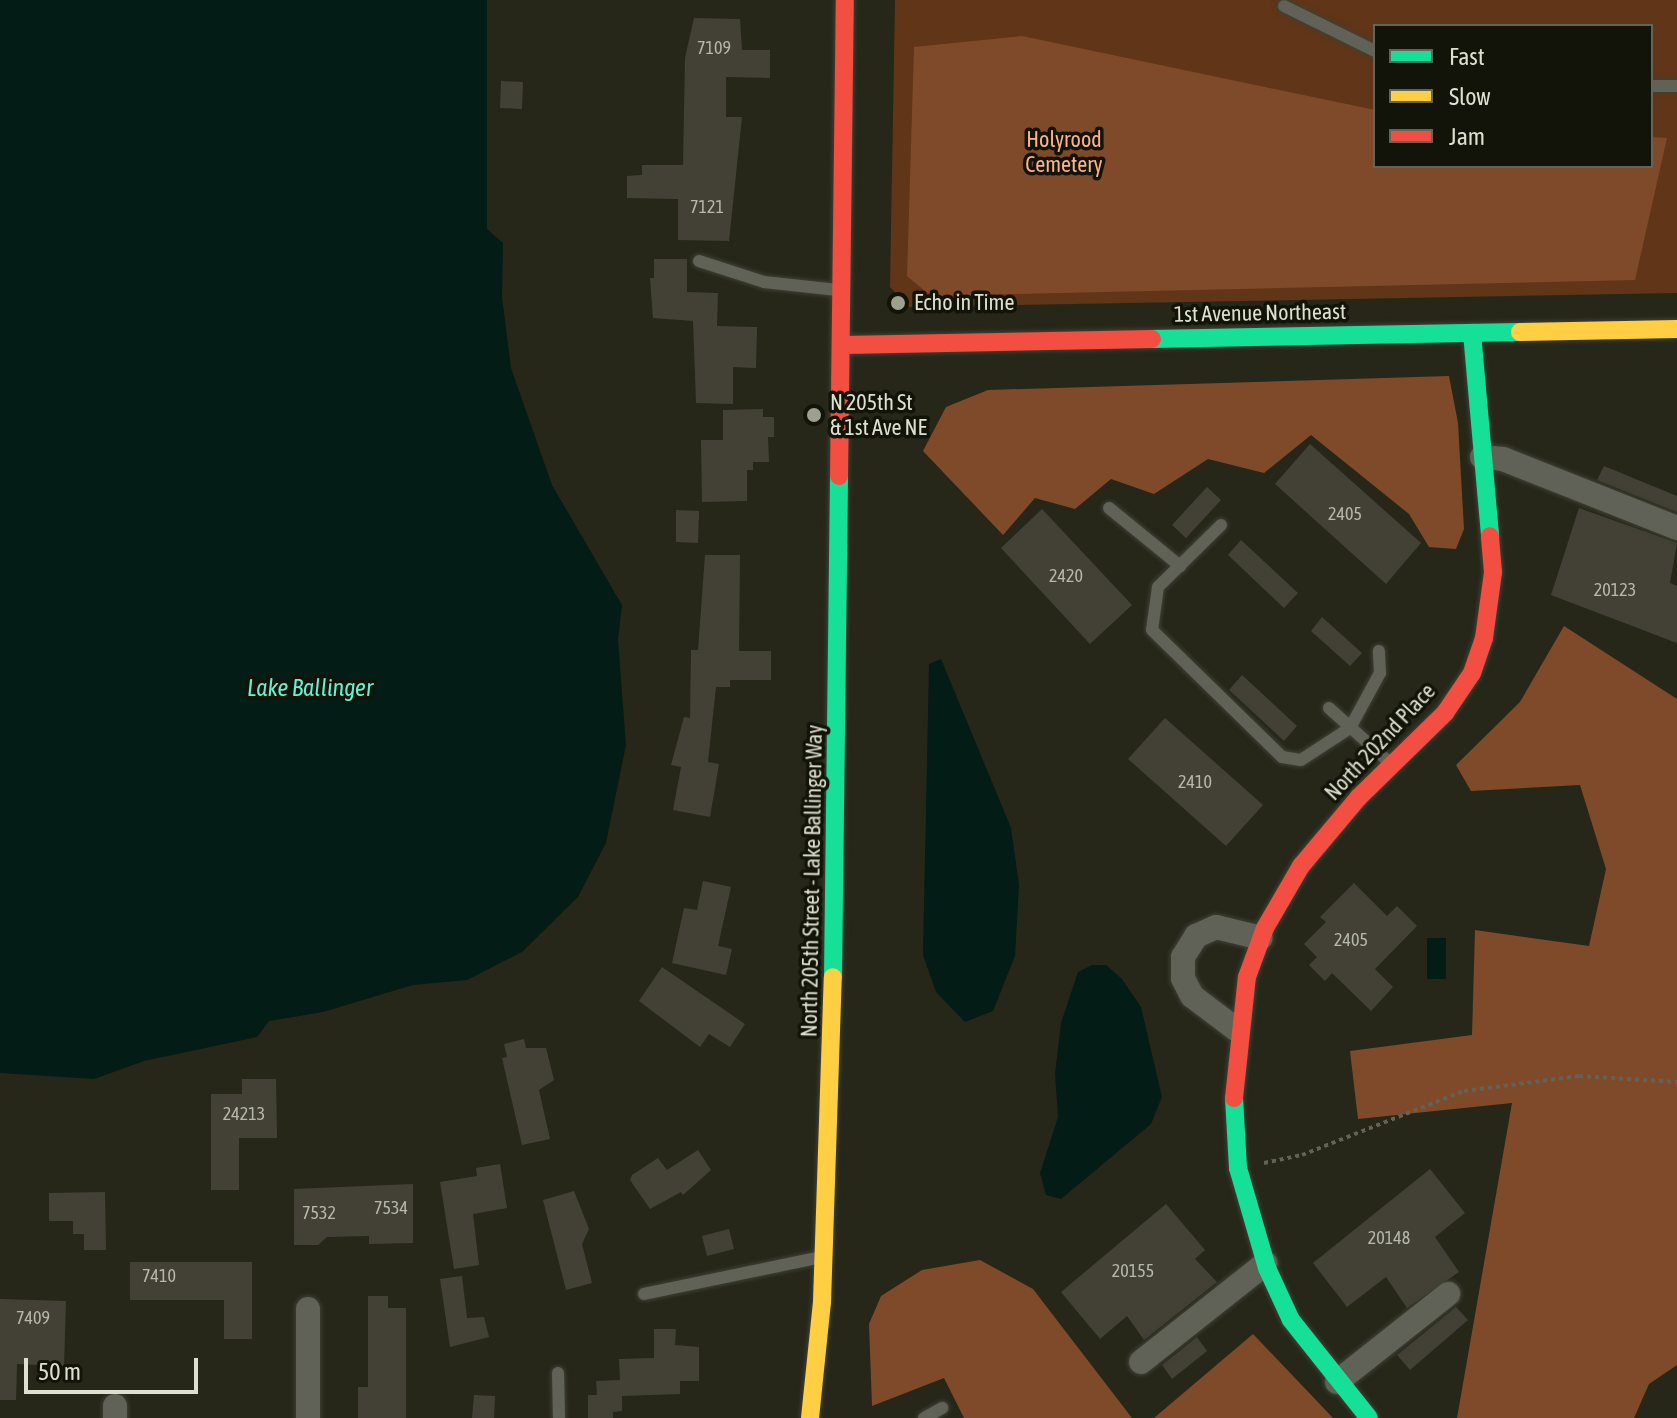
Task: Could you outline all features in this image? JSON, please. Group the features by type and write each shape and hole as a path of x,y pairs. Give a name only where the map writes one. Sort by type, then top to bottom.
{"street":[{"name":"North 205th Street - Lake Ballinger Way","path":"810,1418 824,1257 833,1084 845,290 845,0"},
{"name":"1st Avenue Northeast","path":"844,345 1677,329"},
{"name":"North 202nd Place","path":"1369,1418 1337,1382 1291,1320 1266,1263 1238,1168 1233,1117 1237,1030 1247,977 1261,938 1301,866 1392,765 1445,713 1472,673 1484,638 1493,572 1472,333"},
{"path":"1482,457 1503,459 1677,528"},
{"path":"1237,1030 1192,996 1183,978 1183,957 1196,936 1216,927 1261,938"},
{"path":"1141,1362 1266,1263"},
{"path":"1337,1382 1448,1294"},
{"path":"308,1309 308,1418"}],"lane":[{"path":"1284,6 1373,50"},
{"path":"1653,86 1677,86"},
{"path":"699,261 764,282 845,290"},
{"path":"1109,508 1180,566"},
{"path":"1221,525 1158,587 1151,609 1159,642 1282,757 1301,760 1350,728 1380,673 1379,651"},
{"path":"1329,708 1392,765"},
{"path":"644,1294 824,1257"},
{"path":"558,1373 559,1418"},
{"path":"924,1418 942,1408"}],"path":[{"path":"1238,1168 1302,1155 1464,1091 1579,1076 1677,1082"}],"green space":[{"name":"Holyrood Cemetery","path":"895,0 1677,0 1677,293 909,307 890,287"},
{"name":"Holyrood Cemetery","path":"1022,36 1373,110 1373,168 1653,168 1653,137 1667,138 1635,280 931,296 907,276 914,47"},
{"path":"1449,376 1458,423 1464,529 1456,549 1429,547 1409,514 1311,435 1264,473 1208,459 1154,494 1111,479 1075,509 1035,498 1003,535 923,451 946,407 988,390"},
{"path":"1564,626 1677,699 1677,1365 1649,1384 1634,1418 1457,1418 1512,1103 1358,1119 1350,1051 1472,1035 1475,930 1589,946 1606,869 1580,785 1471,791 1456,765 1520,702"},
{"path":"980,1260 1033,1289 1132,1418 964,1418 944,1378 872,1406 869,1324 881,1296 922,1270"},
{"path":"1253,1334 1333,1418 1154,1418"}],"water":[{"name":"Lake Ballinger","path":"0,0 487,0 487,229 503,243 502,297 511,368 552,485 622,605 618,640 626,745 606,843 578,897 522,952 467,980 413,985 323,1012 269,1021 257,1037 144,1061 94,1079 0,1073"},
{"path":"941,659 1011,828 1019,885 1015,956 993,1011 965,1022 936,992 923,955 929,664"},
{"path":"1427,938 1446,938 1446,979 1427,979"},
{"path":"1092,965 1106,965 1122,979 1141,1007 1162,1097 1151,1124 1061,1199 1046,1195 1040,1173 1058,1117 1055,1074 1061,1023 1078,972"}],"building":[{"path":"694,18 740,19 742,50 770,50 770,78 726,77 726,117 742,117 729,241 678,240 678,199 627,198 627,176 642,175 642,165 683,165 685,58"},
{"path":"501,81 523,82 522,109 500,108"},
{"path":"654,259 687,259 687,292 718,293 717,326 757,327 756,368 733,367 733,404 696,403 693,321 653,318 650,278 654,278"},
{"path":"763,409 763,417 774,417 774,437 768,437 769,462 753,462 753,470 747,470 747,501 702,502 701,440 723,440 723,410"},
{"path":"1310,444 1421,543 1386,584 1275,484"},
{"path":"1604,466 1677,496 1677,512 1597,480"},
{"path":"1207,487 1221,500 1186,538 1172,525"},
{"path":"1579,508 1677,543 1670,583 1677,586 1677,643 1551,595"},
{"path":"1042,509 1132,605 1090,644 1001,548"},
{"path":"676,510 699,511 698,543 676,542"},
{"path":"1241,540 1298,593 1284,608 1228,555"},
{"path":"705,555 740,555 739,651 771,651 771,680 730,680 730,687 716,687 708,762 719,764 710,817 673,810 681,767 671,765 684,717 690,718 691,650 698,650"},
{"path":"1322,617 1362,653 1350,666 1311,631"},
{"path":"1242,675 1297,726 1284,741 1229,690"},
{"path":"1165,718 1263,805 1226,846 1128,759"},
{"path":"703,881 731,887 718,946 732,949 726,975 672,963 684,908 697,910"},
{"path":"1354,883 1387,916 1397,906 1417,926 1375,969 1393,987 1371,1011 1332,973 1325,981 1309,965 1317,957 1304,944 1326,922 1320,917"},
{"path":"662,967 745,1024 730,1047 709,1034 700,1047 639,1001"},
{"path":"524,1039 526,1048 546,1048 554,1080 539,1090 550,1139 522,1145 502,1058 507,1057 504,1044"},
{"path":"242,1079 276,1079 277,1138 239,1138 239,1190 211,1190 211,1094 242,1094"},
{"path":"698,1150 711,1170 683,1195 681,1192 650,1209 630,1180 632,1175 658,1158 667,1170"},
{"path":"500,1164 507,1208 473,1214 479,1265 454,1269 440,1182 477,1176 476,1168"},
{"path":"1430,1169 1465,1213 1435,1237 1459,1272 1407,1308 1386,1277 1347,1307 1313,1263"},
{"path":"413,1184 413,1243 369,1244 369,1236 327,1237 318,1245 294,1245 294,1189"},
{"path":"574,1191 589,1229 582,1244 592,1283 566,1290 543,1200"},
{"path":"105,1192 106,1250 84,1250 84,1234 73,1234 73,1221 49,1221 49,1193"},
{"path":"1166,1204 1205,1250 1195,1259 1217,1282 1144,1340 1127,1316 1100,1339 1061,1292"},
{"path":"729,1229 734,1249 707,1256 702,1236"},
{"path":"130,1262 252,1262 252,1339 224,1339 224,1300 130,1300"},
{"path":"462,1276 467,1318 484,1317 489,1337 450,1347 440,1279"},
{"path":"368,1296 388,1296 388,1308 406,1308 406,1418 358,1418 358,1387 368,1387"},
{"path":"0,1299 66,1301 64,1366 17,1364 16,1400 0,1400"},
{"path":"1456,1307 1468,1320 1410,1370 1397,1355"},
{"path":"654,1329 676,1329 675,1345 699,1347 699,1381 680,1381 680,1394 622,1396 622,1411 613,1412 613,1418 588,1418 588,1395 597,1395 596,1381 620,1380 619,1359 654,1358"},
{"path":"1197,1337 1207,1351 1172,1379 1162,1365"},
{"path":"474,1395 495,1396 494,1418 472,1418"}],"traffic: fast":[{"path":"1152,339 1520,332"},
{"path":"1472,333 1490,536"},
{"path":"833,977 839,476"},
{"path":"1234,1098 1238,1168 1267,1268 1291,1320 1369,1418"}],"traffic: slow":[{"path":"1520,332 1677,329"},
{"path":"810,1418 822,1302 833,977"}],"traffic: jam":[{"path":"839,476 845,0"},
{"path":"844,345 1152,339"},
{"path":"1234,1098 1247,977 1265,928 1301,866 1358,798 1445,713 1472,673 1484,638 1493,572 1490,536"}],"place":[{"name":"Echo in Time","path":"898,303"},
{"name":"N 205th St & 1st Ave NE","path":"814,415"}]}
